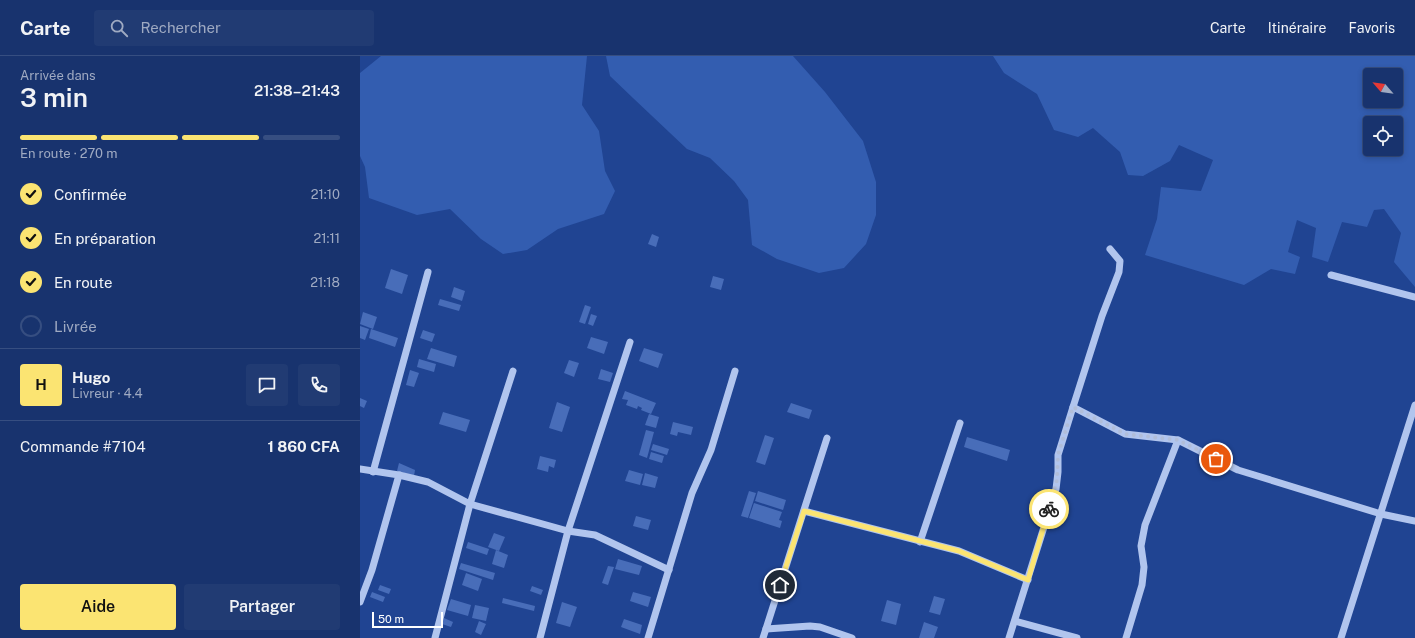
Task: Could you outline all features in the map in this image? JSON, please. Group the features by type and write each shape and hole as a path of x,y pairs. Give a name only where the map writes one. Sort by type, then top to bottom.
{"street":[{"path":"1009,638 1056,488 1058,455 1102,316 1119,272 1120,261 1110,249"},
{"path":"373,472 428,272"},
{"path":"1331,275 1415,297"},
{"path":"540,638 568,531 630,342"},
{"path":"435,638 470,504 513,371"},
{"path":"648,638 692,493 711,450 735,371"},
{"path":"1341,638 1415,405"},
{"path":"1073,407 1125,434 1178,440 1238,470 1381,514 1415,521"},
{"path":"920,542 960,423"},
{"path":"763,638 827,438"},
{"path":"1126,638 1142,585 1144,567 1141,546 1145,525 1178,440"},
{"path":"360,469 399,475 428,482 470,504 568,531 590,533 669,570"},
{"path":"360,602 372,570 399,475"},
{"path":"804,511 959,551 1028,580"},
{"path":"1015,621 1077,638"},
{"path":"766,629 803,626 815,627 852,638"}],"shaded area":[{"path":"381,56 587,56 582,105 599,131 605,171 615,191 604,214 558,229 527,250 503,254 481,239 450,209 417,215 369,198 365,167 360,156 360,73"},
{"path":"606,56 793,56 825,92 863,141 876,182 876,215 866,244 844,268 819,273 777,259 752,245 748,200 734,181 710,158 687,149 610,76"},
{"path":"993,56 1415,56 1415,287 1394,262 1401,233 1384,209 1374,210 1367,227 1342,222 1328,262 1312,257 1316,228 1297,220 1288,252 1300,257 1295,274 1271,269 1244,285 1145,255 1157,219 1161,187 1201,191 1213,160 1179,145 1170,161 1143,176 1128,175 1120,152 1093,128 1078,137 1054,130 1037,94 1004,73"}],"building":[{"path":"652,234 659,237 656,247 648,244"},
{"path":"391,269 408,275 402,294 385,288"},
{"path":"713,276 724,279 721,290 710,287"},
{"path":"454,287 465,291 462,301 451,297"},
{"path":"440,299 461,305 459,311 438,305"},
{"path":"585,305 591,307 585,324 579,322"},
{"path":"363,312 377,317 373,329 360,324"},
{"path":"591,314 597,316 593,326 588,324"},
{"path":"360,326 369,329 365,340 360,338"},
{"path":"371,329 398,338 395,347 369,338"},
{"path":"423,330 435,334 432,342 420,338"},
{"path":"591,337 608,342 604,354 587,348"},
{"path":"431,348 457,356 454,367 427,359"},
{"path":"644,348 663,354 658,368 639,361"},
{"path":"419,359 436,364 434,372 417,367"},
{"path":"569,360 579,363 574,377 564,373"},
{"path":"601,369 613,373 610,382 598,379"},
{"path":"410,370 419,373 414,387 406,385"},
{"path":"625,391 656,403 651,414 641,410 642,408 638,406 637,409 626,405 628,400 622,399"},
{"path":"360,398 367,401 364,408 360,406"},
{"path":"557,402 570,407 562,432 549,428"},
{"path":"791,403 812,410 809,419 787,412"},
{"path":"443,412 470,420 466,432 439,424"},
{"path":"649,414 659,417 656,428 645,425"},
{"path":"673,422 693,427 691,435 678,432 677,436 670,434"},
{"path":"646,430 654,432 647,458 639,455"},
{"path":"765,435 774,438 765,465 756,462"},
{"path":"967,437 1010,450 1007,461 964,447"},
{"path":"653,444 669,449 667,455 651,450"},
{"path":"651,452 664,456 662,463 649,459"},
{"path":"540,456 556,460 554,468 549,466 548,472 537,469"},
{"path":"399,463 415,470 414,476 397,471"},
{"path":"629,470 643,474 640,485 625,481"},
{"path":"645,473 658,477 655,488 642,485"},
{"path":"749,491 756,493 748,518 741,516"},
{"path":"758,491 786,500 783,510 755,501"},
{"path":"754,503 782,512 779,520 782,521 780,528 749,518"},
{"path":"636,516 651,520 648,530 633,526"},
{"path":"494,533 505,537 499,551 488,547"},
{"path":"468,542 489,549 487,555 466,548"},
{"path":"496,550 508,555 504,568 492,564"},
{"path":"618,559 642,566 639,575 615,569"},
{"path":"461,563 495,573 493,580 459,569"},
{"path":"608,566 614,567 608,585 602,583"},
{"path":"466,573 482,579 478,591 462,585"},
{"path":"380,585 391,589 389,594 378,590"},
{"path":"532,586 543,590 541,595 530,591"},
{"path":"372,592 385,597 383,602 370,597"},
{"path":"633,592 651,597 648,607 630,601"},
{"path":"934,596 945,599 940,615 929,612"},
{"path":"503,598 535,606 534,611 502,603"},
{"path":"451,599 471,605 468,616 447,610"},
{"path":"887,600 901,604 896,625 881,621"},
{"path":"562,602 577,607 570,627 556,623"},
{"path":"475,605 489,608 486,621 472,618"},
{"path":"444,618 453,622 451,627 442,624"},
{"path":"624,619 642,625 640,634 621,627"},
{"path":"479,621 486,624 481,635 475,632"},
{"path":"924,622 938,627 934,638 919,638"}],"way so far":[{"path":"1049,509 1056,488 1058,455 1073,407 1097,418 1125,434 1178,440 1216,459"}],"route":[{"path":"780,585 804,511 959,551 1028,580 1049,509"}]}
